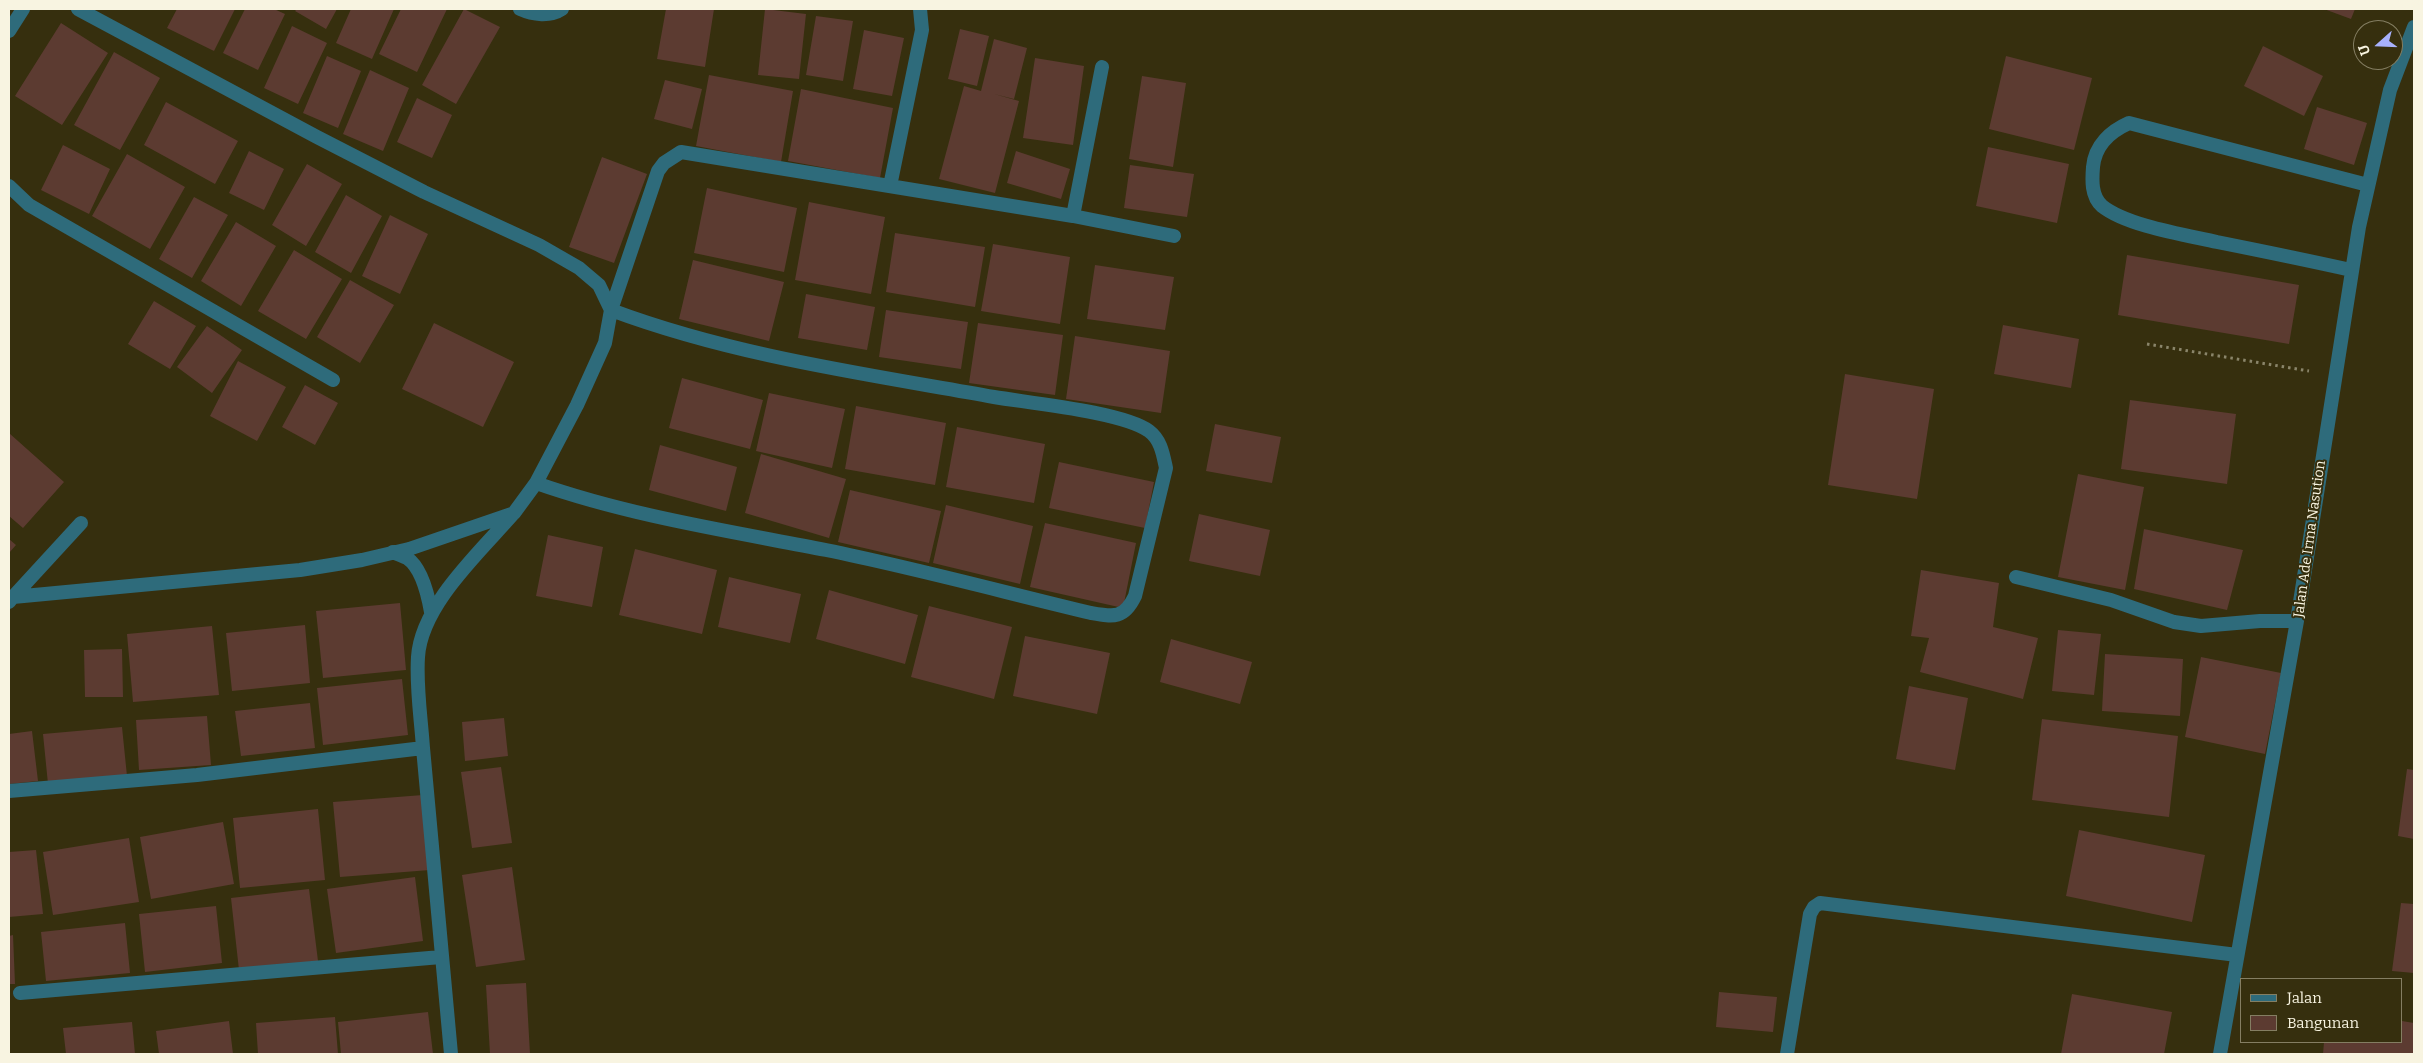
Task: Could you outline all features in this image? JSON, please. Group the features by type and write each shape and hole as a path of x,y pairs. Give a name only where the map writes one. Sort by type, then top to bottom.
{"street":[{"path":"9,31 22,9"},
{"path":"78,9 424,192 539,245 579,268 599,285 611,310 664,330 720,345 857,372 1109,416 1149,431 1157,439 1166,468 1135,596 1128,609 1118,615 1091,614 829,551 662,519 566,494 536,482"},
{"path":"520,9 540,14 551,14 562,9"},
{"path":"890,186 922,30 920,9"},
{"name":"Jalan Ade Irma Nasution","path":"2220,1054 2298,621 2351,270 2390,90 2414,27"},
{"path":"1073,216 1102,67"},
{"path":"2351,270 2169,231 2118,215 2101,205 2092,188 2093,164 2100,145 2114,130 2129,123 2368,185"},
{"path":"450,1054 423,748 418,655 425,625 431,612 514,513 536,482 595,367 605,343 611,310 658,171 664,163 681,152 1073,216 1174,236"},
{"path":"9,186 29,205 333,380"},
{"path":"11,599 300,570 392,552 514,513"},
{"path":"11,599 81,523"},
{"path":"392,552 408,558 416,568 424,585 431,612"},
{"path":"2016,577 2111,600 2174,622 2201,626 2260,621 2298,621"},
{"path":"9,791 197,775 423,748"},
{"path":"1787,1054 1810,914 1814,907 1820,903 2237,956"},
{"path":"20,993 441,957"}],"path":[{"path":"2147,344 2334,375"}],"building":[{"path":"177,9 235,9 214,51 167,28"},
{"path":"245,9 274,9 285,14 258,70 223,53"},
{"path":"297,9 337,9 326,29 295,11"},
{"path":"351,9 394,9 372,59 336,43"},
{"path":"401,9 447,9 417,72 379,54"},
{"path":"464,9 500,27 456,104 422,85"},
{"path":"666,9 714,9 705,67 657,59"},
{"path":"765,9 806,14 799,79 758,75"},
{"path":"2324,9 2355,9 2351,19"},
{"path":"816,16 853,21 843,81 806,75"},
{"path":"61,23 108,53 62,125 15,96"},
{"path":"292,26 327,43 298,104 264,88"},
{"path":"960,29 989,36 977,86 948,79"},
{"path":"864,30 904,38 892,96 853,89"},
{"path":"994,39 1027,48 1014,99 994,94 1019,101 995,193 939,179 964,86 981,91"},
{"path":"2263,46 2323,76 2304,116 2244,86"},
{"path":"114,52 160,78 120,150 74,125"},
{"path":"327,56 361,71 338,128 303,113"},
{"path":"2006,56 2092,78 2074,150 1989,129"},
{"path":"1035,58 1084,66 1073,145 1023,138"},
{"path":"370,70 409,88 383,151 343,134"},
{"path":"709,75 793,91 781,162 696,146"},
{"path":"1142,76 1186,83 1173,167 1129,159"},
{"path":"665,80 702,89 692,129 654,119"},
{"path":"801,89 893,108 880,178 788,161"},
{"path":"417,98 452,115 432,158 397,142"},
{"path":"166,102 238,141 215,184 144,145"},
{"path":"2317,107 2367,123 2354,165 2304,149"},
{"path":"63,145 110,169 89,214 41,190"},
{"path":"1988,147 2069,164 2057,223 1976,206"},
{"path":"249,151 284,169 264,210 229,193"},
{"path":"1016,151 1070,169 1061,199 1007,183"},
{"path":"127,154 185,187 150,249 92,216"},
{"path":"602,157 647,174 614,263 569,247"},
{"path":"307,164 342,184 306,246 272,225"},
{"path":"1130,165 1194,174 1187,217 1124,208"},
{"path":"707,188 797,208 784,272 694,253"},
{"path":"346,195 382,216 351,273 315,252"},
{"path":"194,197 228,215 192,278 159,259"},
{"path":"809,202 885,217 871,294 795,280"},
{"path":"390,215 428,234 400,294 362,276"},
{"path":"236,222 276,246 241,306 201,281"},
{"path":"895,233 985,247 975,307 886,292"},
{"path":"993,244 1070,257 1060,324 981,311"},
{"path":"294,250 342,279 306,339 258,311"},
{"path":"2127,255 2299,285 2289,344 2118,315"},
{"path":"693,260 784,282 769,341 679,319"},
{"path":"1095,265 1174,277 1165,330 1087,319"},
{"path":"350,280 394,305 360,363 317,337"},
{"path":"806,294 875,307 867,350 798,338"},
{"path":"154,301 196,326 170,369 128,344"},
{"path":"886,310 968,322 961,369 879,357"},
{"path":"434,323 514,362 483,427 402,389"},
{"path":"978,323 1063,335 1055,395 969,383"},
{"path":"2003,325 2079,339 2071,388 1994,374"},
{"path":"207,326 242,350 212,393 177,367"},
{"path":"1075,336 1170,351 1161,413 1066,399"},
{"path":"238,361 286,387 257,441 210,416"},
{"path":"1845,374 1934,389 1917,499 1828,485"},
{"path":"682,378 763,400 750,449 669,428"},
{"path":"305,385 338,403 315,445 282,427"},
{"path":"769,393 845,409 832,468 756,451"},
{"path":"2130,400 2236,414 2227,484 2121,469"},
{"path":"856,406 946,423 935,485 845,469"},
{"path":"1215,424 1281,437 1272,483 1206,471"},
{"path":"957,427 1045,444 1034,503 946,487"},
{"path":"9,433 64,482 23,528 9,516"},
{"path":"660,445 737,467 726,511 649,490"},
{"path":"761,454 846,479 829,538 745,513"},
{"path":"1059,462 1154,482 1145,528 1049,508"},
{"path":"2078,474 2144,487 2125,590 2058,577"},
{"path":"850,490 941,511 929,563 838,542"},
{"path":"946,505 1033,526 1020,584 933,563"},
{"path":"1199,514 1270,530 1260,576 1189,561"},
{"path":"1045,523 1136,543 1123,608 1030,587"},
{"path":"2144,529 2243,550 2227,610 2134,589"},
{"path":"548,535 603,547 592,607 536,596"},
{"path":"9,539 16,545 9,553"},
{"path":"635,549 717,570 702,634 619,615"},
{"path":"1921,570 1999,583 1993,627 2038,638 2023,699 1920,672 1929,638 1911,636"},
{"path":"729,577 801,594 790,643 718,627"},
{"path":"829,590 918,615 905,664 816,639"},
{"path":"400,603 406,670 323,678 316,611"},
{"path":"929,606 1012,627 994,699 911,677"},
{"path":"305,625 310,683 232,691 226,633"},
{"path":"212,626 219,695 133,702 127,634"},
{"path":"2058,630 2101,634 2094,695 2052,691"},
{"path":"1025,636 1110,653 1097,714 1013,696"},
{"path":"1171,639 1252,662 1240,704 1160,682"},
{"path":"122,649 123,697 85,697 84,650"},
{"path":"2105,654 2183,659 2180,716 2102,711"},
{"path":"2201,657 2281,673 2265,754 2185,737"},
{"path":"402,679 408,735 323,745 317,688"},
{"path":"1909,686 1968,698 1955,770 1896,759"},
{"path":"310,703 315,748 241,756 235,711"},
{"path":"207,716 211,765 139,770 136,720"},
{"path":"504,718 508,756 465,761 462,722"},
{"path":"2042,719 2178,736 2169,817 2032,800"},
{"path":"122,727 127,776 48,784 43,734"},
{"path":"32,731 38,781 9,784 9,734"},
{"path":"501,767 512,843 472,848 461,772"},
{"path":"2407,769 2414,770 2414,839 2398,836"},
{"path":"423,795 430,870 340,877 333,802"},
{"path":"318,809 325,880 240,888 233,818"},
{"path":"223,822 234,884 151,899 140,837"},
{"path":"2079,830 2205,855 2192,922 2066,896"},
{"path":"129,838 139,902 53,915 43,852"},
{"path":"36,850 43,914 9,917 9,852"},
{"path":"512,867 525,960 476,967 462,875"},
{"path":"415,877 423,941 336,953 327,889"},
{"path":"309,889 318,961 239,970 231,898"},
{"path":"2401,903 2414,904 2414,973 2392,971"},
{"path":"216,906 222,963 145,972 139,914"},
{"path":"125,923 130,973 46,981 41,932"},
{"path":"13,935 15,984 9,984 9,936"},
{"path":"526,983 530,1054 490,1054 486,985"},
{"path":"1719,992 1777,997 1773,1032 1716,1027"},
{"path":"2072,994 2172,1012 2164,1054 2061,1054"},
{"path":"428,1012 433,1054 341,1054 338,1022"},
{"path":"335,1017 338,1054 258,1054 256,1023"},
{"path":"229,1021 233,1054 159,1054 156,1031"},
{"path":"2403,1021 2414,1023 2414,1054 2323,1054 2324,1043 2403,1043"},
{"path":"132,1022 135,1054 66,1054 63,1028"}]}
